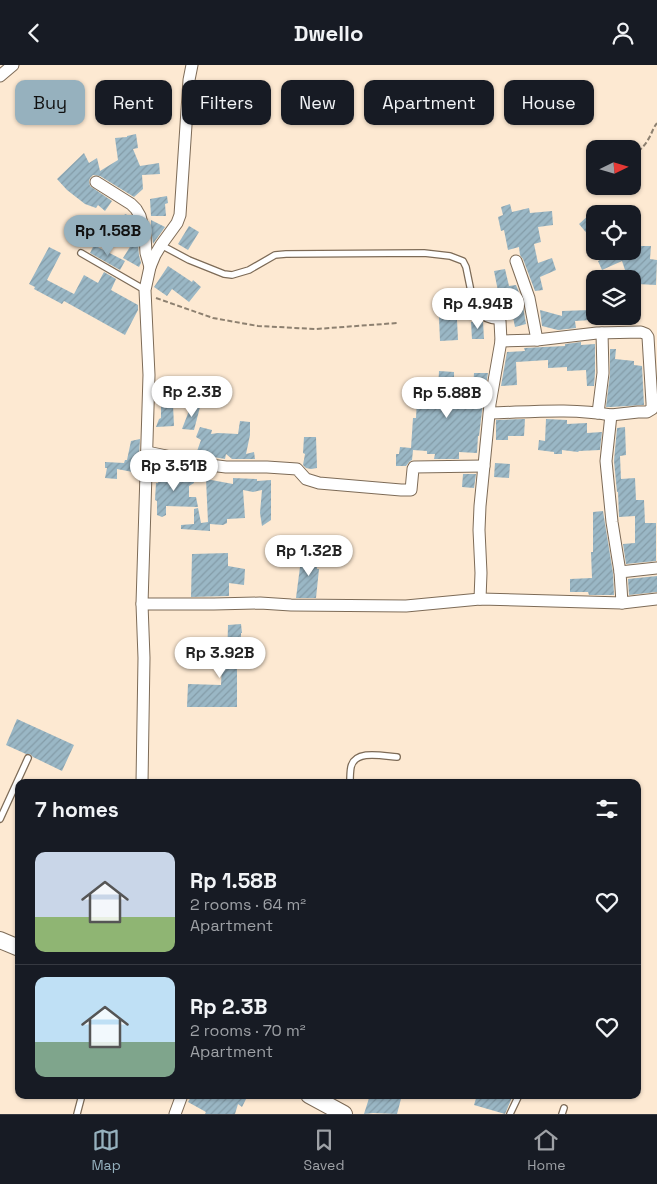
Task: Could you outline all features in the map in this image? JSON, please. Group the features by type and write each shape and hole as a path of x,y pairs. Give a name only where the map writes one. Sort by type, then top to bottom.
{"main road":[{"path":"0,940 15,947"},
{"path":"316,1099 344,1114"}],"street":[{"path":"0,76 13,65"},
{"path":"142,779 144,658 142,604 149,375 145,292 150,267 180,215 189,80 192,65"},
{"path":"96,182 136,209 145,235 146,253 150,267"},
{"path":"516,261 529,298 537,340"},
{"path":"480,599 479,530 490,405 501,341 500,321"},
{"path":"490,413 545,411 611,415 648,412 652,409 648,337 646,334 641,332 602,333 537,340 501,341"},
{"path":"598,413 603,373 602,333"},
{"path":"611,415 606,461 622,603"},
{"path":"147,452 226,467 297,469 306,479 319,483 401,490 411,490 412,469 414,467 484,466"},
{"path":"620,572 657,568"},
{"path":"142,604 260,603 406,606 480,599 622,603 657,599"},
{"path":"176,1114 181,1099"}],"lane":[{"path":"161,245 190,260 224,274 232,275 248,270 275,255 424,253 450,257 463,261 466,267 475,311 493,322 500,321"},
{"path":"81,253 145,292"},
{"path":"350,779 351,765 356,758 363,755 397,757"},
{"path":"18,779 28,758"},
{"path":"0,819 15,786"},
{"path":"77,1114 81,1099"},
{"path":"510,1114 518,1099"}],"path":[{"path":"641,150 657,123"},
{"path":"145,292 213,318 258,326 316,329 397,323"}],"building":[{"path":"136,134 138,148 133,149 140,166 159,163 160,174 142,175 143,189 134,197 100,176 93,175 89,181 90,186 112,201 105,211 98,205 96,208 85,204 67,190 57,179 84,153 89,163 97,158 100,171 118,160 115,138"},
{"path":"167,196 168,203 165,204 166,216 151,216 150,199"},
{"path":"510,204 512,212 529,208 530,213 552,211 553,225 538,227 541,242 534,244 538,263 552,258 556,270 540,277 543,290 535,291 520,255 519,247 508,250 504,230 501,231 498,217 503,215 501,207"},
{"path":"125,214 132,217 135,225 129,237 117,230"},
{"path":"586,218 586,232 579,224"},
{"path":"151,220 165,227 153,244 151,227"},
{"path":"189,226 199,232 188,250 178,244"},
{"path":"133,242 138,245 141,263 139,267 123,258"},
{"path":"94,245 125,261 120,270 90,253"},
{"path":"641,246 651,246 650,259 657,260 656,285 641,284 641,270 625,270 622,261 602,270 598,261 641,260"},
{"path":"49,247 61,253 47,280 74,294 84,275 98,283 104,272 116,279 111,290 138,305 138,310 125,335 64,301 62,304 34,289 35,287 29,284"},
{"path":"168,266 192,282 193,280 201,287 189,302 172,289 167,296 154,287"},
{"path":"505,269 509,286 516,285 522,300 526,324 515,327 512,312 508,313 505,295 499,296 494,271"},
{"path":"456,294 456,307 464,307 464,320 457,320 458,340 440,341 438,295"},
{"path":"540,310 562,316 562,311 586,310 586,320 575,321 576,328 558,330 542,326"},
{"path":"471,322 483,322 484,339 472,339"},
{"path":"581,342 581,345 595,344 594,386 587,386 586,370 567,371 567,367 548,368 548,360 516,362 517,385 501,386 507,352 525,351 524,348 565,346 565,344"},
{"path":"610,349 616,349 615,359 634,361 634,365 642,366 644,405 606,407 610,374"},
{"path":"439,371 454,372 454,386 473,387 474,373 488,373 477,453 459,452 459,459 434,459 435,454 427,454 427,451 413,450 412,460 406,466 396,466 396,454 399,454 400,447 411,448 413,418 416,418 419,387 438,389"},
{"path":"192,403 200,407 194,430 182,429"},
{"path":"161,405 173,405 174,426 156,427 161,418"},
{"path":"525,419 524,436 508,436 508,440 496,440 496,420"},
{"path":"546,419 567,420 567,424 587,423 587,433 602,432 600,450 578,452 562,450 562,454 554,454 554,452 538,450 539,440 545,441"},
{"path":"240,421 250,422 250,435 246,454 254,452 255,459 232,459 226,454 225,459 196,454 201,440 196,437 200,427 212,430 211,434 238,434"},
{"path":"625,427 626,455 620,456 621,479 635,478 636,500 644,500 645,523 656,523 656,561 626,564 623,544 635,543 635,516 619,517 614,461 617,428"},
{"path":"304,437 316,437 317,468 306,468 303,465 305,454 303,453"},
{"path":"140,439 138,473 117,469 117,479 105,478 107,468 105,468 105,462 124,463 127,460 131,441"},
{"path":"495,463 510,464 509,478 494,477"},
{"path":"160,467 168,467 168,477 192,473 194,483 189,486 189,497 196,497 198,507 166,506 166,515 162,517 157,515 157,501 155,500 156,483 158,483"},
{"path":"463,474 476,474 474,488 462,487"},
{"path":"233,478 257,479 257,481 271,480 271,520 262,526 260,513 262,490 253,492 243,490 245,518 227,519 227,523 223,525 210,524 210,531 181,529 181,525 194,524 194,509 198,508 201,523 208,522 206,479 233,484"},
{"path":"603,511 613,573 614,595 589,595 588,592 570,592 570,579 592,578 593,512"},
{"path":"307,550 318,550 317,569 319,569 316,598 296,598 300,567 305,567"},
{"path":"228,553 228,566 245,569 244,585 229,583 229,596 191,597 192,554"},
{"path":"657,576 657,592 629,595 628,579"},
{"path":"241,624 242,633 241,641 239,641 239,658 237,658 237,707 187,707 188,684 221,685 222,663 227,663 228,625"},
{"path":"17,719 74,745 62,771 30,754 6,745"},
{"path":"190,1099 246,1099 242,1107 238,1104 235,1114 205,1114 206,1112 188,1102"},
{"path":"369,1099 401,1099 397,1114 364,1114"},
{"path":"476,1099 511,1099 505,1114 474,1105"}]}
